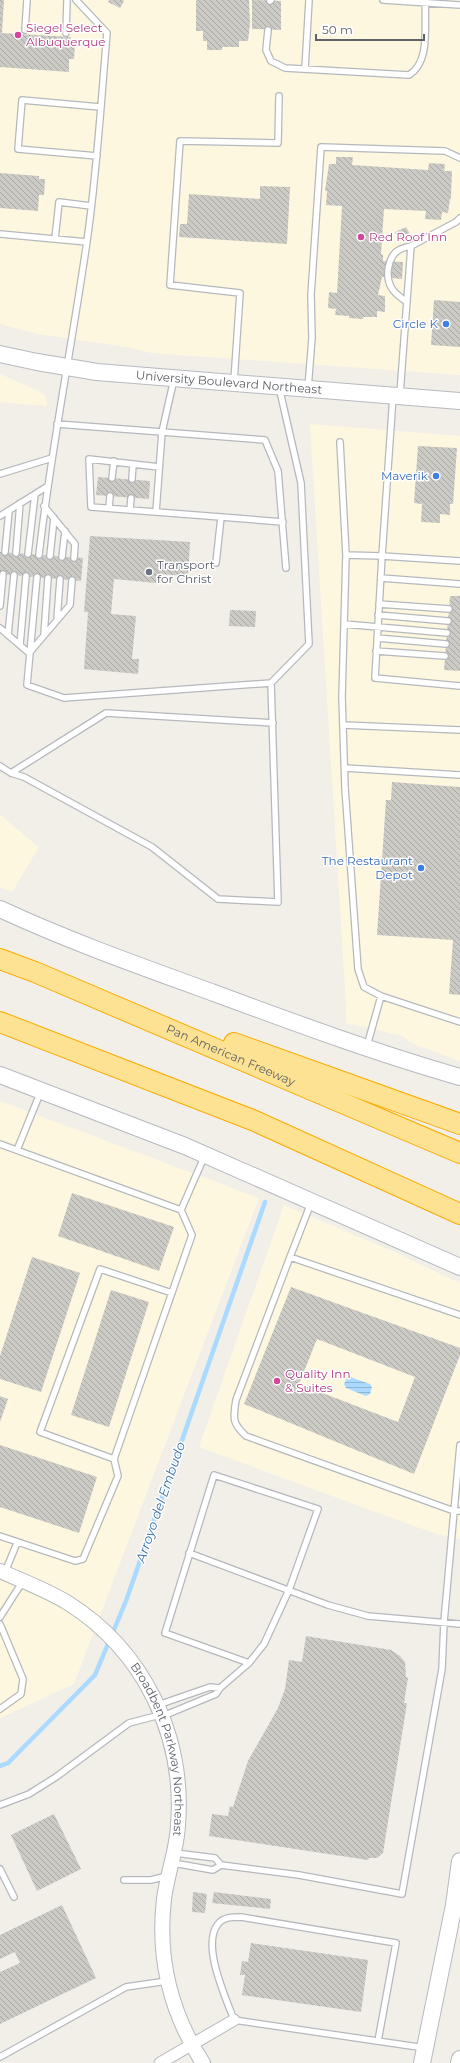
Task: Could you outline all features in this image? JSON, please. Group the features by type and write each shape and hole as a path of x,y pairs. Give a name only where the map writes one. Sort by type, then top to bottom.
{"highway":[{"name":"Pan American Freeway","path":"0,959 35,972 460,1153"},
{"path":"35,972 460,1124"},
{"path":"0,1022 255,1121 459,1214"}],"main road":[{"name":"University Boulevard Northeast","path":"0,354 66,367 174,379 460,401"},
{"path":"0,909 133,964 366,1048 460,1077"},
{"path":"0,1075 205,1154 460,1267"},
{"path":"424,2056 454,1905 460,1861"},
{"path":"459,2063 460,2059"}],"street":[{"name":"Broadbent Parkway Northeast","path":"2,1572 68,1603 111,1636 129,1656 142,1676 161,1712 173,1750 179,1787 178,1827 172,1864 164,1898 162,1932 167,1981 178,2016 192,2046 203,2063"},
{"path":"160,2063 192,2046 234,2020"}],"lane":[{"path":"26,30 27,0"},
{"path":"66,32 67,0"},
{"path":"39,555 44,506 87,242 107,33 76,0"},
{"path":"305,69 309,0"},
{"path":"383,0 426,1 460,5"},
{"path":"268,30 266,50 271,61 285,68 410,75 414,72 424,52 426,1"},
{"path":"234,384 240,293 170,285 180,141 278,143 279,96"},
{"path":"96,156 18,149 22,100 100,106"},
{"path":"308,390 312,338 311,294 321,147 445,151 460,158"},
{"path":"55,239 59,202 91,206"},
{"path":"407,302 391,287 388,277 393,256 398,250 411,246 456,222 460,218"},
{"path":"0,234 87,242"},
{"path":"411,246 407,302 396,396 380,578 375,678 460,686"},
{"path":"156,512 162,432 174,379"},
{"path":"37,577 27,685 64,698 271,683 309,644 301,483 278,387"},
{"path":"57,424 265,440 278,471 286,568"},
{"path":"340,442 346,555 343,725 358,969 364,987 381,996 460,1022"},
{"path":"0,474 52,458"},
{"path":"159,467 89,458 91,507 283,522"},
{"path":"112,478 114,461"},
{"path":"132,479 133,464"},
{"path":"0,516 48,486"},
{"path":"28,554 35,494"},
{"path":"109,508 110,496"},
{"path":"130,510 131,498"},
{"path":"16,553 20,503"},
{"path":"44,506 75,544 74,558"},
{"path":"5,552 9,511"},
{"path":"216,563 221,517"},
{"path":"50,556 54,518"},
{"path":"62,557 65,531"},
{"path":"346,555 460,561"},
{"path":"0,606 3,574"},
{"path":"8,635 14,575"},
{"path":"20,645 26,576"},
{"path":"44,636 48,578"},
{"path":"380,578 460,584"},
{"path":"57,621 60,579"},
{"path":"29,653 70,605 72,580"},
{"path":"379,604 449,609"},
{"path":"378,615 448,621"},
{"path":"344,624 447,633"},
{"path":"0,628 29,653"},
{"path":"377,638 446,644"},
{"path":"376,651 445,656"},
{"path":"0,766 11,773 24,777 152,848 218,899 278,902 271,683"},
{"path":"11,773 106,713 272,723"},
{"path":"343,725 460,730"},
{"path":"345,768 460,775"},
{"path":"366,1048 381,996"},
{"path":"17,1150 41,1091"},
{"path":"0,1144 181,1210 192,1235 114,1459 118,1476 83,1558 76,1561 17,1543 0,1536"},
{"path":"181,1210 205,1154"},
{"path":"312,1201 236,1400 233,1416 236,1427 246,1436 457,1511"},
{"path":"290,1257 460,1315"},
{"path":"114,1459 40,1432 100,1269 172,1293"},
{"path":"172,1864 213,1870 221,1865 299,1875 402,1894 442,1669 444,1622 457,1511 460,1445"},
{"path":"0,1805 29,1794 56,1777 129,1723 209,1698 216,1694 220,1688 249,1663 264,1644 289,1590 318,1509 214,1475 164,1633 249,1663"},
{"path":"2,1572 17,1543"},
{"path":"189,1553 328,1606 368,1616 460,1624"},
{"path":"0,1617 23,1581"},
{"path":"0,1624 23,1679 21,1694 0,1709"},
{"path":"161,1712 210,1687 220,1688"},
{"path":"124,1880 151,1880 172,1864 215,1858 221,1865"},
{"path":"0,1868 14,1897"},
{"path":"378,2041 396,1943 241,1917 227,1918 218,1924 212,1938 214,1959 220,1983 234,2020 378,2041 424,2056"},
{"path":"0,2057 126,1987 167,1981"}],"shaded area":[{"path":"0,0 460,0 460,375 152,353 126,347 38,334 0,324"},
{"path":"0,374 38,391 46,397 47,406 0,402"},
{"path":"310,424 460,436 460,1061 411,1043 403,1036 346,1023"},
{"path":"0,815 39,847 12,892 0,887"},
{"path":"0,1101 259,1198 74,1684 0,1718"},
{"path":"284,1205 392,1251 460,1283 460,1539 440,1535 400,1521 199,1447"}],"water":[{"path":"350,1377 370,1384 372,1387 370,1394 366,1396 346,1388 344,1384 347,1378"}],"building":[{"name":"Siegel Select Albuquerque","path":"0,0 4,0 2,33 71,37 70,44 75,44 74,59 69,59 69,72 0,67"},
{"path":"109,0 124,1 120,8 108,2"},
{"path":"196,0 249,0 250,24 248,41 239,41 239,47 222,47 222,50 207,50 207,41 203,41 203,31 196,31"},
{"path":"252,0 281,1 281,30 252,29"},
{"name":"Red Roof Inn","path":"336,157 353,157 352,165 428,170 429,163 445,164 444,171 452,171 451,198 448,213 442,212 441,220 425,219 426,211 384,209 381,254 383,255 383,261 403,262 402,279 382,277 378,295 385,296 385,312 377,311 377,317 363,317 363,319 349,318 349,316 335,315 336,309 328,308 329,292 337,293 342,206 326,205 327,191 325,191 329,164 336,164"},
{"path":"0,173 39,176 39,179 45,179 44,195 39,195 38,211 0,208"},
{"path":"260,186 290,187 287,244 179,237 180,224 187,224 189,194 260,199"},
{"path":"406,227 410,234 398,239 395,232"},
{"name":"Circle K","path":"434,300 460,302 460,347 431,345"},
{"name":"Maverik","path":"418,446 457,448 453,504 450,504 450,515 440,514 440,523 421,522 422,504 414,503"},
{"path":"98,477 150,481 149,499 96,495"},
{"path":"90,536 190,542 188,576 157,574 156,583 114,579 111,614 136,616 132,659 139,659 138,674 84,669 88,612 84,612"},
{"path":"0,552 83,558 81,581 0,574"},
{"path":"450,596 460,596 460,671 444,670"},
{"path":"230,610 256,611 255,627 229,626"},
{"name":"The Restaurant Depot","path":"392,782 460,787 460,995 449,994 453,940 377,935 386,800 391,800"},
{"path":"72,1193 174,1227 159,1271 58,1236"},
{"path":"32,1257 80,1273 41,1392 0,1379 0,1356"},
{"name":"Quality Inn & Suites","path":"291,1287 460,1348 460,1355 414,1474 244,1404","holes":["317,1339 415,1377 398,1422 299,1384"]},
{"path":"111,1290 149,1302 109,1427 71,1415"},
{"path":"0,1396 8,1399 0,1422"},
{"path":"0,1445 97,1477 79,1533 0,1507"},
{"path":"306,1636 391,1650 400,1656 405,1662 406,1677 408,1678 404,1703 407,1703 383,1853 377,1858 369,1858 368,1860 209,1836 212,1814 228,1816 230,1806 233,1807 248,1761 278,1708 285,1689 289,1660 302,1662"},
{"path":"54,1814 81,1869 37,1891 11,1835"},
{"path":"193,1892 207,1894 205,1913 192,1912"},
{"path":"214,1892 271,1899 270,1909 212,1903"},
{"path":"62,1905 96,1978 0,2024 0,1972 20,1963 15,1952 0,1959 0,1935"},
{"path":"251,1943 368,1960 361,2012 242,1995 245,1975 240,1975 242,1961 248,1962"}],"waterway":[{"name":"Arroyo del Embudo","path":"0,1766 8,1763 95,1675 126,1601 265,1202"}],"place":[{"name":"Siegel Select Albuquerque","path":"18,35"},
{"name":"Red Roof Inn","path":"361,237"},
{"name":"Circle K","path":"446,324"},
{"name":"Maverik","path":"436,476"},
{"name":"Transport for Christ","path":"149,572"},
{"name":"The Restaurant Depot","path":"421,868"},
{"name":"Quality Inn & Suites","path":"277,1381"}]}
